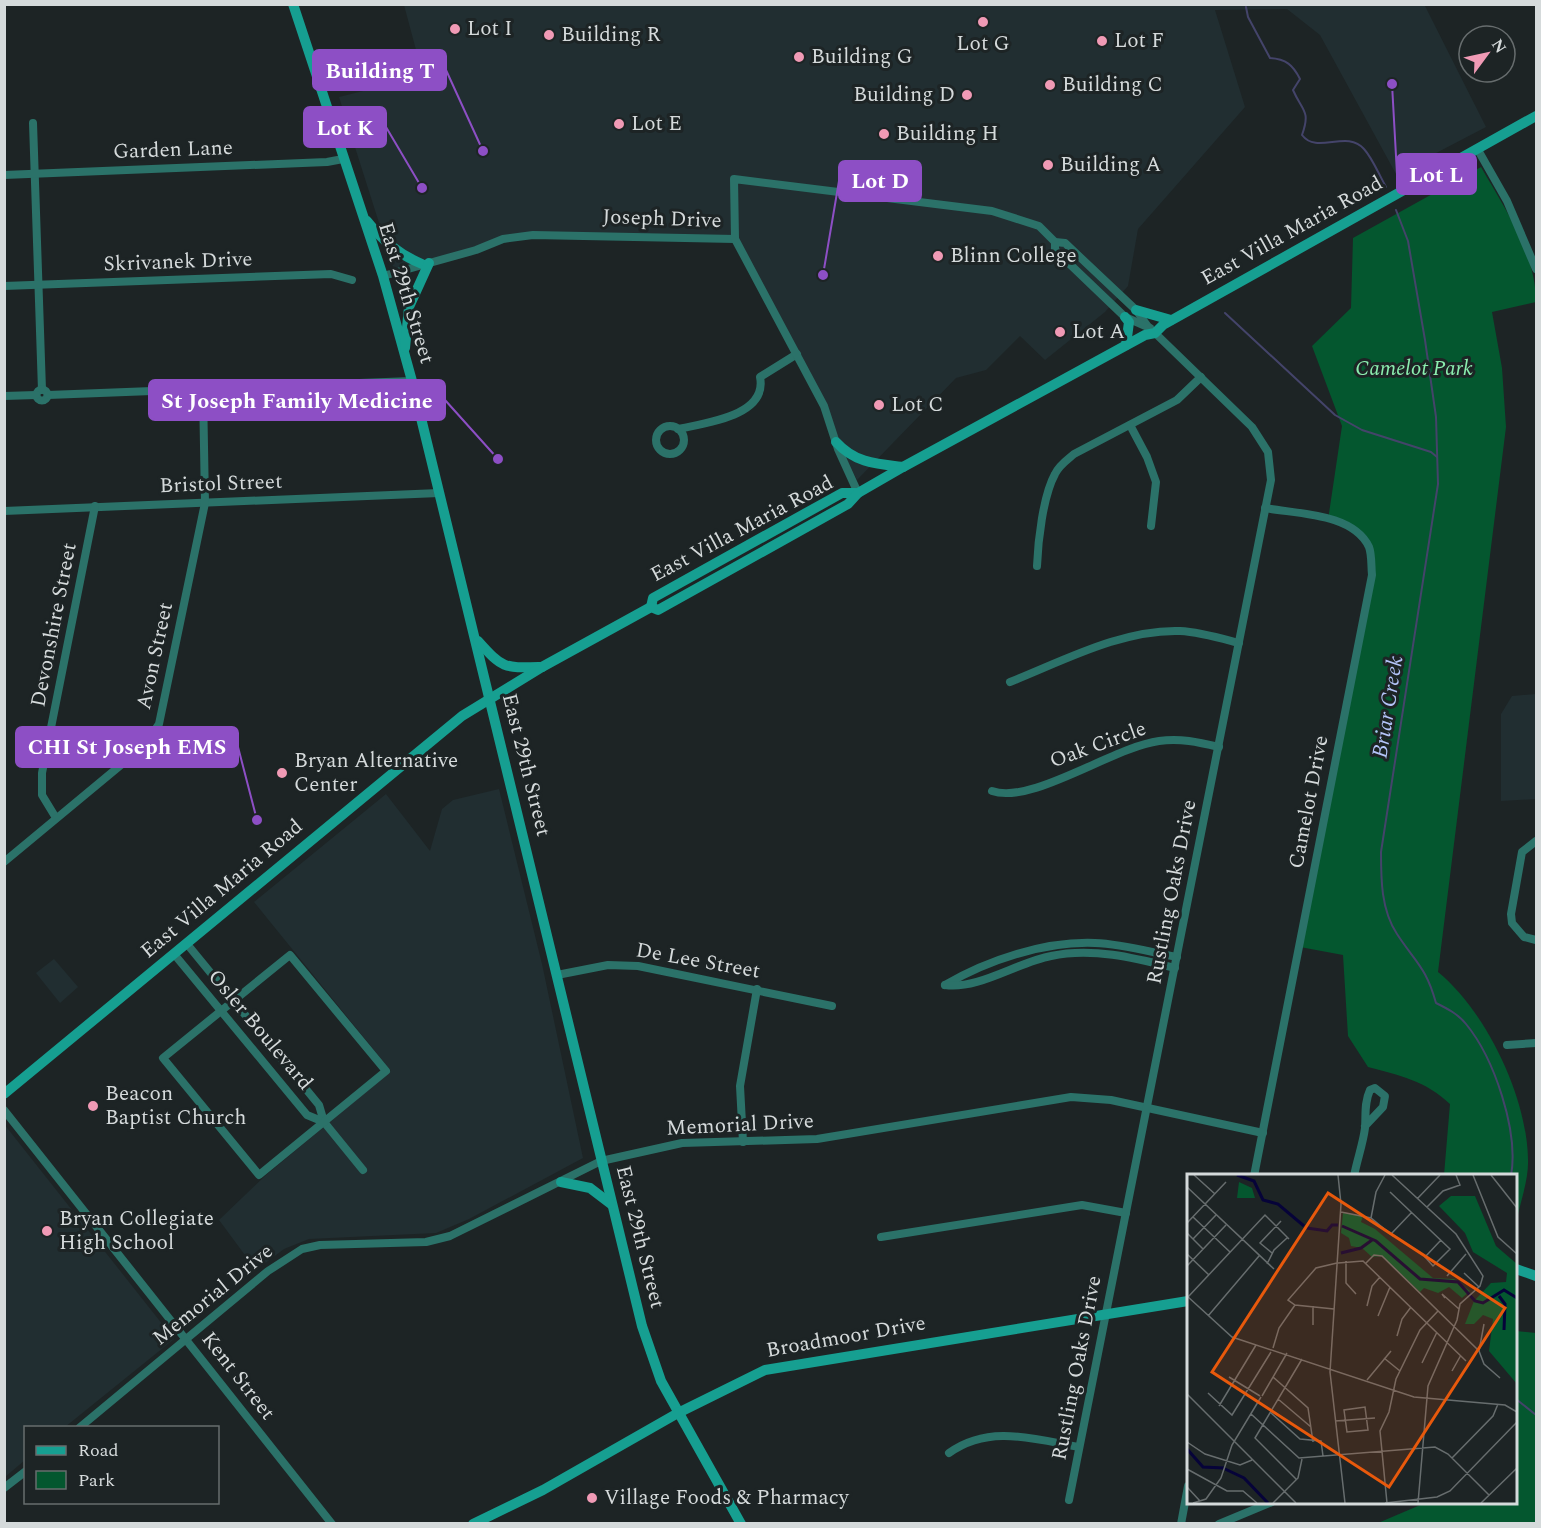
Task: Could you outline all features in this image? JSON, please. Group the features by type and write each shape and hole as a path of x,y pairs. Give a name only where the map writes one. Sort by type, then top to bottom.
{"main road":[{"name":"East 29th Street","path":"293,4 363,216 404,354 477,641 642,1326 661,1381 741,1524"},
{"name":"East Villa Maria Road","path":"4,1094 462,716 490,698 651,607 652,598 832,499 842,494 858,493 1536,116"},
{"path":"363,216 385,243 401,255 425,264 409,307 404,354"},
{"path":"1136,310 1171,320"},
{"path":"1125,317 1129,322 1126,345"},
{"path":"836,442 847,454 858,460 903,467"},
{"path":"477,641 501,665 512,668 542,667"},
{"path":"561,1182 590,1188 612,1205"},
{"path":"1517,1270 1536,1276"},
{"name":"Broadmoor Drive","path":"474,1524 601,1459 678,1413 748,1377 781,1365 1187,1301"}],"street":[{"path":"33,123 42,393"},
{"path":"1478,150 1507,201 1536,269"},
{"name":"Garden Lane","path":"4,175 327,162 343,159"},
{"path":"735,239 734,179 992,211 1040,226 1055,242 1065,243 1136,310 1152,331"},
{"name":"Joseph Drive","path":"382,276 476,250 503,239 533,235 735,239 824,406 836,442 858,493"},
{"path":"1055,242 1054,250 1125,317 1152,331"},
{"name":"Skrivanek Drive","path":"4,286 331,274 352,280"},
{"name":"Rustling Oaks Drive","path":"1069,1500 1271,480 1268,452 1252,427 1152,331"},
{"path":"678,429 717,422 741,410 758,398 762,386 760,376 797,354"},
{"path":"1037,566 1044,519 1055,473 1074,454 1177,400 1201,377"},
{"path":"4,396 411,381"},
{"name":"Avon Street","path":"4,862 145,745 159,724 205,503 203,390"},
{"path":"1130,425 1156,482 1150,526"},
{"name":"Bristol Street","path":"4,511 439,493"},
{"name":"Devonshire Street","path":"56,818 42,795 42,773 95,506"},
{"name":"Camelot Drive","path":"1254,1174 1372,575 1369,548 1359,534 1345,524 1265,507"},
{"path":"1010,682 1116,641 1148,633 1191,632 1239,643"},
{"name":"Oak Circle","path":"992,791 1001,794 1023,792 1114,755 1157,741 1190,740 1219,747"},
{"path":"1536,841 1522,852 1511,914 1516,930 1524,937 1536,940"},
{"path":"1175,968 1137,958 1091,953 1052,955 967,985 945,985 964,974 1035,950 1094,943 1177,957"},
{"name":"Osler Boulevard","path":"187,944 319,1105 324,1122 363,1170"},
{"path":"1035,950 1037,959"},
{"name":"Osler Boulevard","path":"174,954 307,1115 324,1122"},
{"path":"290,955 386,1071 259,1175 163,1058 233,1001 290,955"},
{"name":"De Lee Street","path":"557,975 608,966 638,966 832,1006"},
{"path":"743,1142 740,1086 757,989"},
{"path":"1508,1045 1536,1042"},
{"name":"Memorial Drive","path":"81,1426 268,1271 302,1250 320,1245 426,1242 485,1221 601,1161 682,1143 817,1139 1071,1097 1101,1099 1148,1107 1263,1133"},
{"name":"Kent Street","path":"4,1110 332,1524"},
{"path":"1354,1174 1365,1126"},
{"path":"881,1238 1082,1205 1126,1213"},
{"path":"949,1453 964,1442 980,1437 1019,1437 1079,1447"},
{"path":"4,1488 24,1473"},
{"path":"1180,1524 1187,1491"},
{"path":"1219,1524 1269,1504"}],"shaded area":[{"name":"Blinn College","path":"1424,4 1457,69 1457,84 1464,84 1486,127 1396,174 1320,35 1287,9 1215,10 1245,107 1138,229 1128,286 1105,312 1045,360 1020,336 986,370 956,378 857,480 735,239 533,235 395,273 339,97 423,76 404,5"},
{"path":"1536,694 1536,799 1501,801 1501,714 1512,696"},
{"path":"499,789 542,964 583,1158 469,1219 436,1233 309,1239 284,1249 256,1270 219,1220 266,1175 391,1071 254,902 386,794 430,851 442,809 453,800"},
{"path":"54,959 78,987 60,1003 36,973"},
{"name":"Bryan Collegiate High School","path":"4,1124 174,1339 66,1426 24,1426 24,1461 5,1477"}],"green space":[{"name":"Camelot Park","path":"1481,167 1509,215 1525,249 1535,284 1536,302 1492,312 1502,368 1506,427 1438,972 1472,1009 1501,1057 1512,1083 1526,1135 1528,1159 1526,1183 1517,1219 1517,1174 1444,1174 1450,1104 1422,1084 1368,1067 1348,1036 1343,955 1300,947 1372,575 1366,544 1362,538 1349,529 1328,520 1342,426 1312,346 1351,308 1353,238"},
{"path":"1517,1331 1536,1333 1536,1523 1378,1523 1423,1504 1517,1504"}],"waterway":[{"name":"Briar Creek","path":"1246,7 1248,17 1270,58 1288,64 1300,79 1293,90 1305,115 1302,135 1308,141 1316,143 1341,141 1357,143 1370,157 1386,187"},
{"name":"Briar Creek","path":"1396,210 1408,241 1425,340 1436,417 1438,484 1381,852 1383,894 1392,925 1424,973 1436,1003 1463,1020 1476,1038 1495,1075 1508,1117 1513,1158 1511,1174"},
{"path":"1225,313 1335,415 1362,430 1431,452 1437,457"},
{"name":"Briar Creek","path":"1517,1400 1536,1415"}],"place":[{"name":"Lot G","path":"983,22"},
{"name":"Lot I","path":"455,29"},
{"name":"Building R","path":"549,35"},
{"name":"Lot F","path":"1102,41"},
{"name":"Building G","path":"799,57"},
{"name":"Lot L","path":"1392,84"},
{"name":"Building C","path":"1050,85"},
{"name":"Building D","path":"967,95"},
{"name":"Lot E","path":"619,124"},
{"name":"Building H","path":"884,134"},
{"name":"Building T","path":"483,151"},
{"name":"Building A","path":"1048,165"},
{"name":"Lot K","path":"422,188"},
{"name":"Blinn College","path":"938,256"},
{"name":"Lot D","path":"823,275"},
{"name":"Lot A","path":"1060,332"},
{"name":"Lot C","path":"879,405"},
{"name":"St Joseph Family Medicine","path":"498,459"},
{"name":"Bryan Alternative Center","path":"282,773"},
{"name":"CHI St Joseph EMS","path":"257,820"},
{"name":"Beacon Baptist Church","path":"93,1106"},
{"name":"Bryan Collegiate High School","path":"47,1231"},
{"name":"Village Foods & Pharmacy","path":"592,1498"}]}
